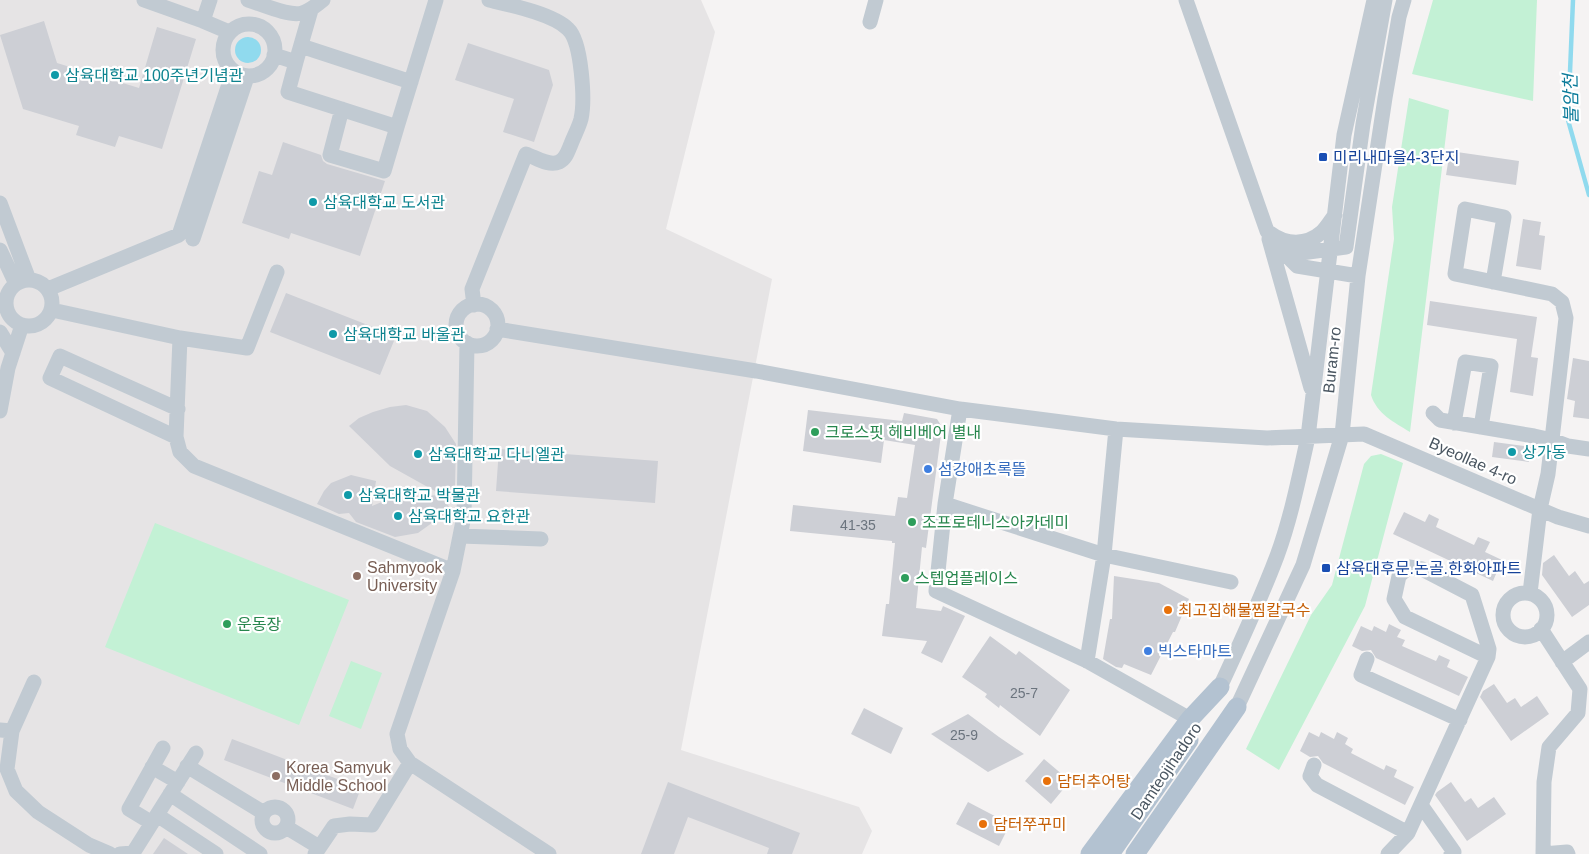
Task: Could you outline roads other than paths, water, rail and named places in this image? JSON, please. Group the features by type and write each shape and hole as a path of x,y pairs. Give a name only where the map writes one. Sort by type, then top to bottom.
{"main road":[{"name":"Damteojihadoro","path":"1110,854 1191,737 1220,687"},
{"path":"1090,854 1190,719 1220,687"},
{"name":"Damteojihadoro","path":"1135,854 1237,707"},
{"path":"1150,854 1176,816 1237,707"}],"street":[{"path":"144,0 230,32"},
{"path":"203,21 210,0"},
{"path":"257,26 255,2 295,14 301,14 311,10 323,0"},
{"path":"342,110 330,156 384,171 436,0"},
{"path":"474,305 472,289 526,154 549,163 558,163 566,156 581,119 584,94 575,39 568,30 556,21 516,6 489,0"},
{"path":"870,22 876,0"},
{"path":"1186,0 1267,231 1313,394"},
{"name":"Buram-ro","path":"1220,687 1239,647 1277,555 1299,479 1308,437 1344,135 1374,0"},
{"path":"1286,255 1346,247 1363,124 1385,0"},
{"name":"Buram-ro","path":"1237,707 1303,565 1342,435 1358,276 1385,98 1399,17 1404,0"},
{"path":"311,10 288,92 397,127"},
{"path":"242,25 257,26 269,34 275,48 274,55 268,68 262,73 240,74 224,60 222,53 225,38 230,32 242,25"},
{"path":"301,46 411,82"},
{"path":"274,55 296,62"},
{"path":"48,289 186,237 240,74"},
{"path":"0,202 23,282"},
{"path":"1493,282 1504,217 1465,209 1455,274 1493,282 1552,294 1562,302 1566,318 1548,474 1540,509 1530,593"},
{"path":"1267,231 1279,240 1294,244 1321,232 1335,215"},
{"path":"1267,231 1296,266 1358,276"},
{"path":"0,250 23,282"},
{"path":"52,310 180,338 248,348 277,272"},
{"path":"37,281 48,289 52,296 52,310 43,322 29,326 22,325 11,316 6,303 11,289 23,282 37,281"},
{"path":"474,305 480,305 492,311 496,316 497,329 491,340 486,344 473,346 467,344 458,334 456,322 462,310 474,305"},
{"path":"0,411 13,353 22,325"},
{"name":"Byeollae 4-ro","path":"497,329 756,371 960,409 1116,429 1267,438 1364,434 1558,517 1589,526"},
{"path":"0,332 13,353"},
{"path":"180,338 176,437 180,452 194,466 453,571"},
{"path":"467,344 464,516 453,571 397,734 400,749 410,763 549,854"},
{"path":"176,437 50,378 60,356 178,409"},
{"path":"1454,423 1465,362 1490,366 1481,427"},
{"path":"960,409 945,504 936,591 1087,661 1190,719"},
{"path":"1433,413 1440,420 1552,440 1568,446 1589,449"},
{"path":"1087,661 1104,555 1116,429"},
{"path":"945,504 1104,555 1231,582"},
{"path":"460,536 541,539"},
{"path":"1388,854 1408,833 1460,720 1488,657 1490,649 1472,595 1422,569 1409,568 1399,576 1394,599 1405,617 1488,657"},
{"path":"1523,593 1530,593 1543,601 1546,608 1546,622 1541,629 1530,636 1523,636 1510,630 1504,618 1504,611 1510,599 1523,593"},
{"path":"1541,629 1580,689 1578,713 1549,746 1544,782 1543,854 1567,852 1568,854"},
{"path":"1562,662 1589,642"},
{"path":"1367,659 1361,675 1460,720"},
{"path":"34,682 6,730 7,769 16,791 38,812 89,845 110,854"},
{"path":"162,748 129,809 154,819 216,854"},
{"path":"120,854 133,853 196,753"},
{"path":"286,826 317,851 334,826 350,824 372,825 410,763"},
{"path":"1314,765 1310,776 1316,785 1408,833"},
{"path":"188,766 264,813"},
{"path":"152,768 174,788 257,853 269,831"},
{"path":"1421,805 1454,852 1451,854"},
{"path":"272,807 282,809 288,817 286,826 278,832 269,831 263,823 264,813 272,807"}],"water":[{"path":"248,37 257,41 261,50 257,59 248,63 239,59 235,50 239,41"}],"waterway":[{"name":"불암천","path":"1573,0 1568,120 1589,195"}],"place":[{"name":"삼육대학교 100주년기념관","path":"55,75"},
{"name":"미리내마을4-3단지","path":"1323,157"},
{"name":"삼육대학교 도서관","path":"313,202"},
{"name":"삼육대학교 바울관","path":"333,334"},
{"name":"크로스핏 헤비베어 별내","path":"815,432"},
{"name":"상가동","path":"1512,452"},
{"name":"삼육대학교 다니엘관","path":"418,454"},
{"name":"섬강애초록뜰","path":"928,469"},
{"name":"삼육대학교 박물관","path":"348,495"},
{"name":"삼육대학교 요한관","path":"398,516"},
{"name":"조프로테니스아카데미","path":"912,522"},
{"name":"삼육대후문.논골.한화아파트","path":"1326,568"},
{"name":"Sahmyook University","path":"357,576"},
{"name":"스텝업플레이스","path":"905,578"},
{"name":"최고집해물찜칼국수","path":"1168,610"},
{"name":"운동장","path":"227,624"},
{"name":"빅스타마트","path":"1148,651"},
{"name":"Korea Samyuk Middle School","path":"276,776"},
{"name":"담터추어탕","path":"1047,781"},
{"name":"담터쭈꾸미","path":"983,824"}]}
